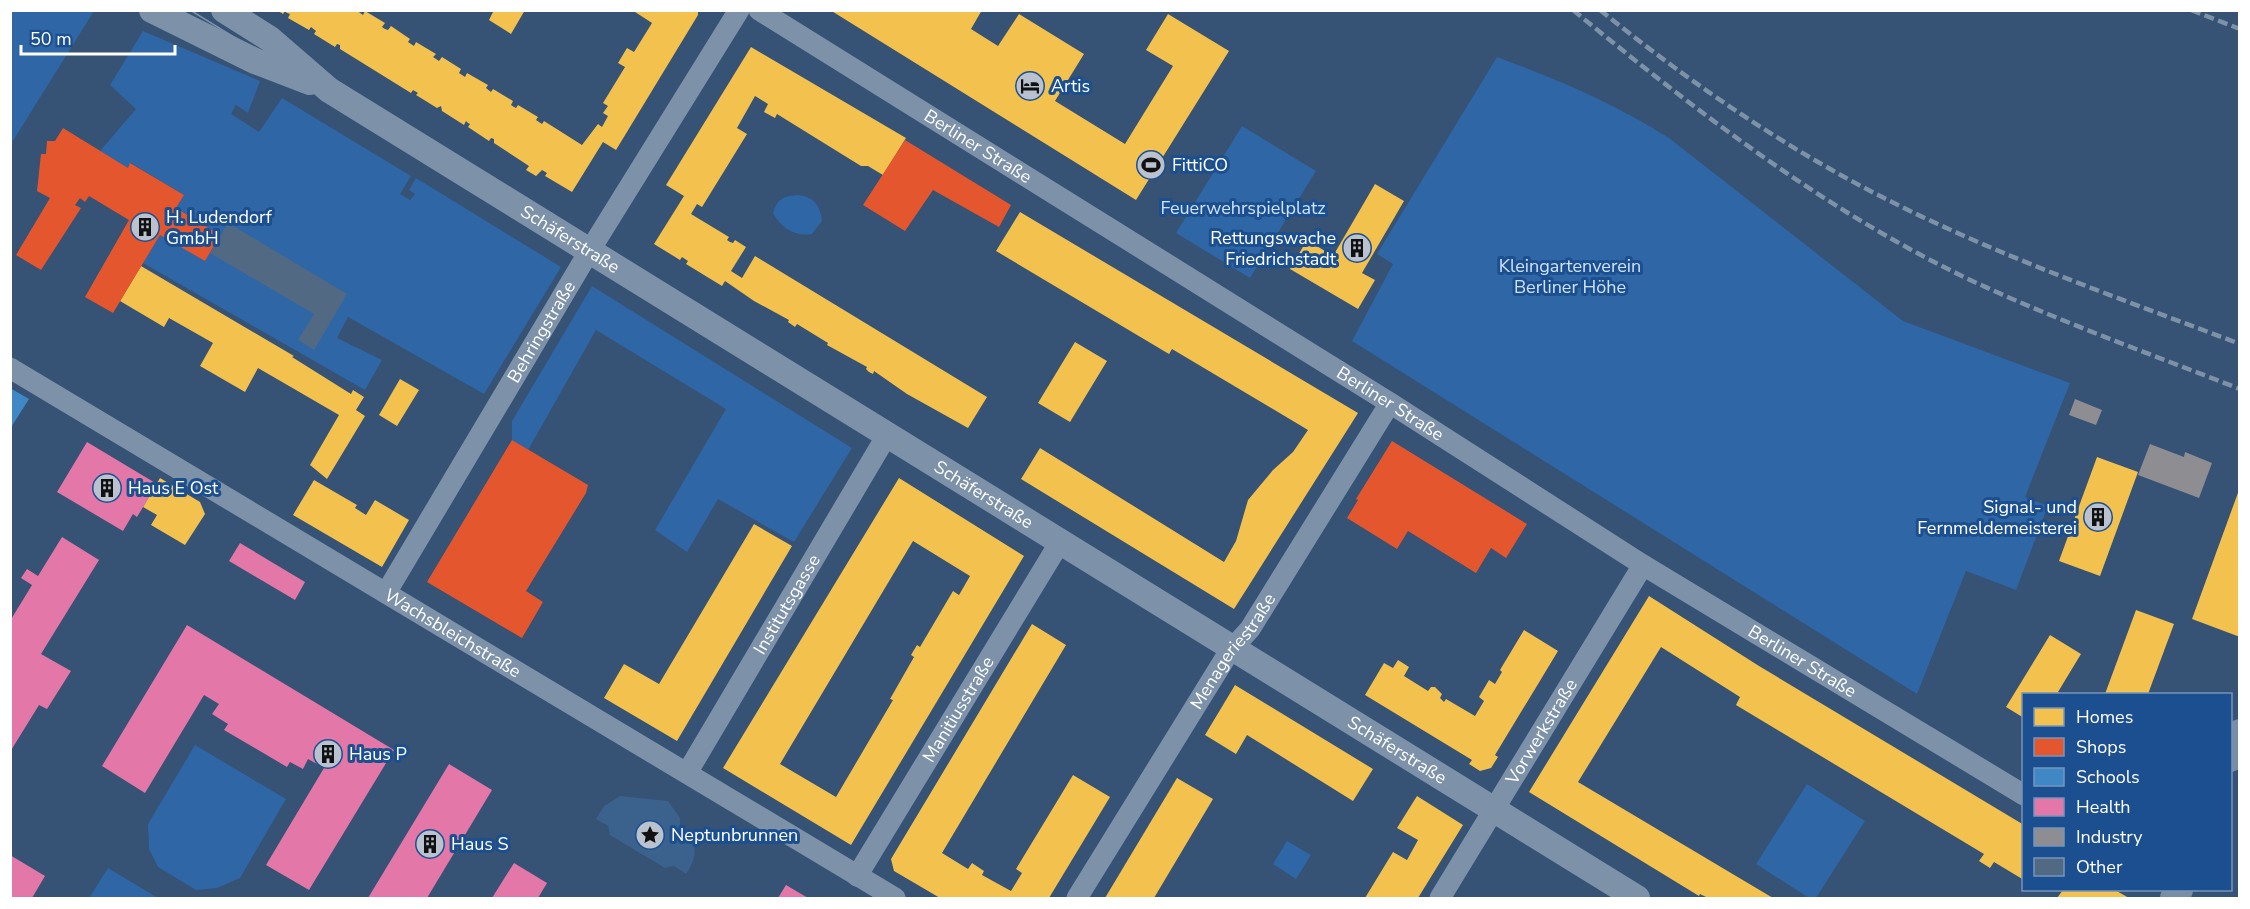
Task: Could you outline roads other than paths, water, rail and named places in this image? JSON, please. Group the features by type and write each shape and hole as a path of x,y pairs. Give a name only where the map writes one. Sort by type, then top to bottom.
{"main road":[{"path":"2232,753 2240,733"}],"street":[{"name":"Schäferstraße","path":"152,10 255,61 329,90"},
{"name":"Schäferstraße","path":"224,10 270,39 329,90 1637,898"},
{"name":"Behringstraße","path":"386,593 590,251 739,10"},
{"name":"Berliner Straße","path":"759,10 1390,403 1643,565 2022,794"},
{"name":"Wachsbleichstraße","path":"10,368 895,898"},
{"name":"Menageriestraße","path":"1077,898 1231,648 1250,629 1390,403"},
{"name":"Institutsgasse","path":"687,773 887,435"},
{"name":"Manitiusstraße","path":"857,876 1060,542"},
{"name":"Vorwerkstraße","path":"1440,898 1643,565"}],"tram line":[{"path":"190,10 1629,898"},
{"path":"1623,886 1644,898"}],"railway":[{"path":"1573,10 1666,85 1762,156 1811,190 1913,251 2033,308 2240,389"},
{"path":"1600,10 1672,66 1746,118 1863,187 1986,246 2240,344"},
{"path":"2191,10 2240,29"}],"place":[{"name":"Artis","path":"1030,86"},
{"name":"FittiCO","path":"1151,165"},
{"name":"H. Ludendorf GmbH","path":"145,227"},
{"name":"Rettungswache Friedrichstadt","path":"1357,248"},
{"name":"Haus E Ost","path":"107,488"},
{"name":"Signal- und Fernmeldemeisterei","path":"2098,517"},
{"name":"Haus P","path":"328,754"},
{"name":"Neptunbrunnen","path":"650,835"},
{"name":"Haus S","path":"430,844"}],"park label":[{"name":"Feuerwehrspielplatz","path":"1243,208"},
{"name":"Kleingartenverein Berliner Höhe","path":"1570,276"}]}
